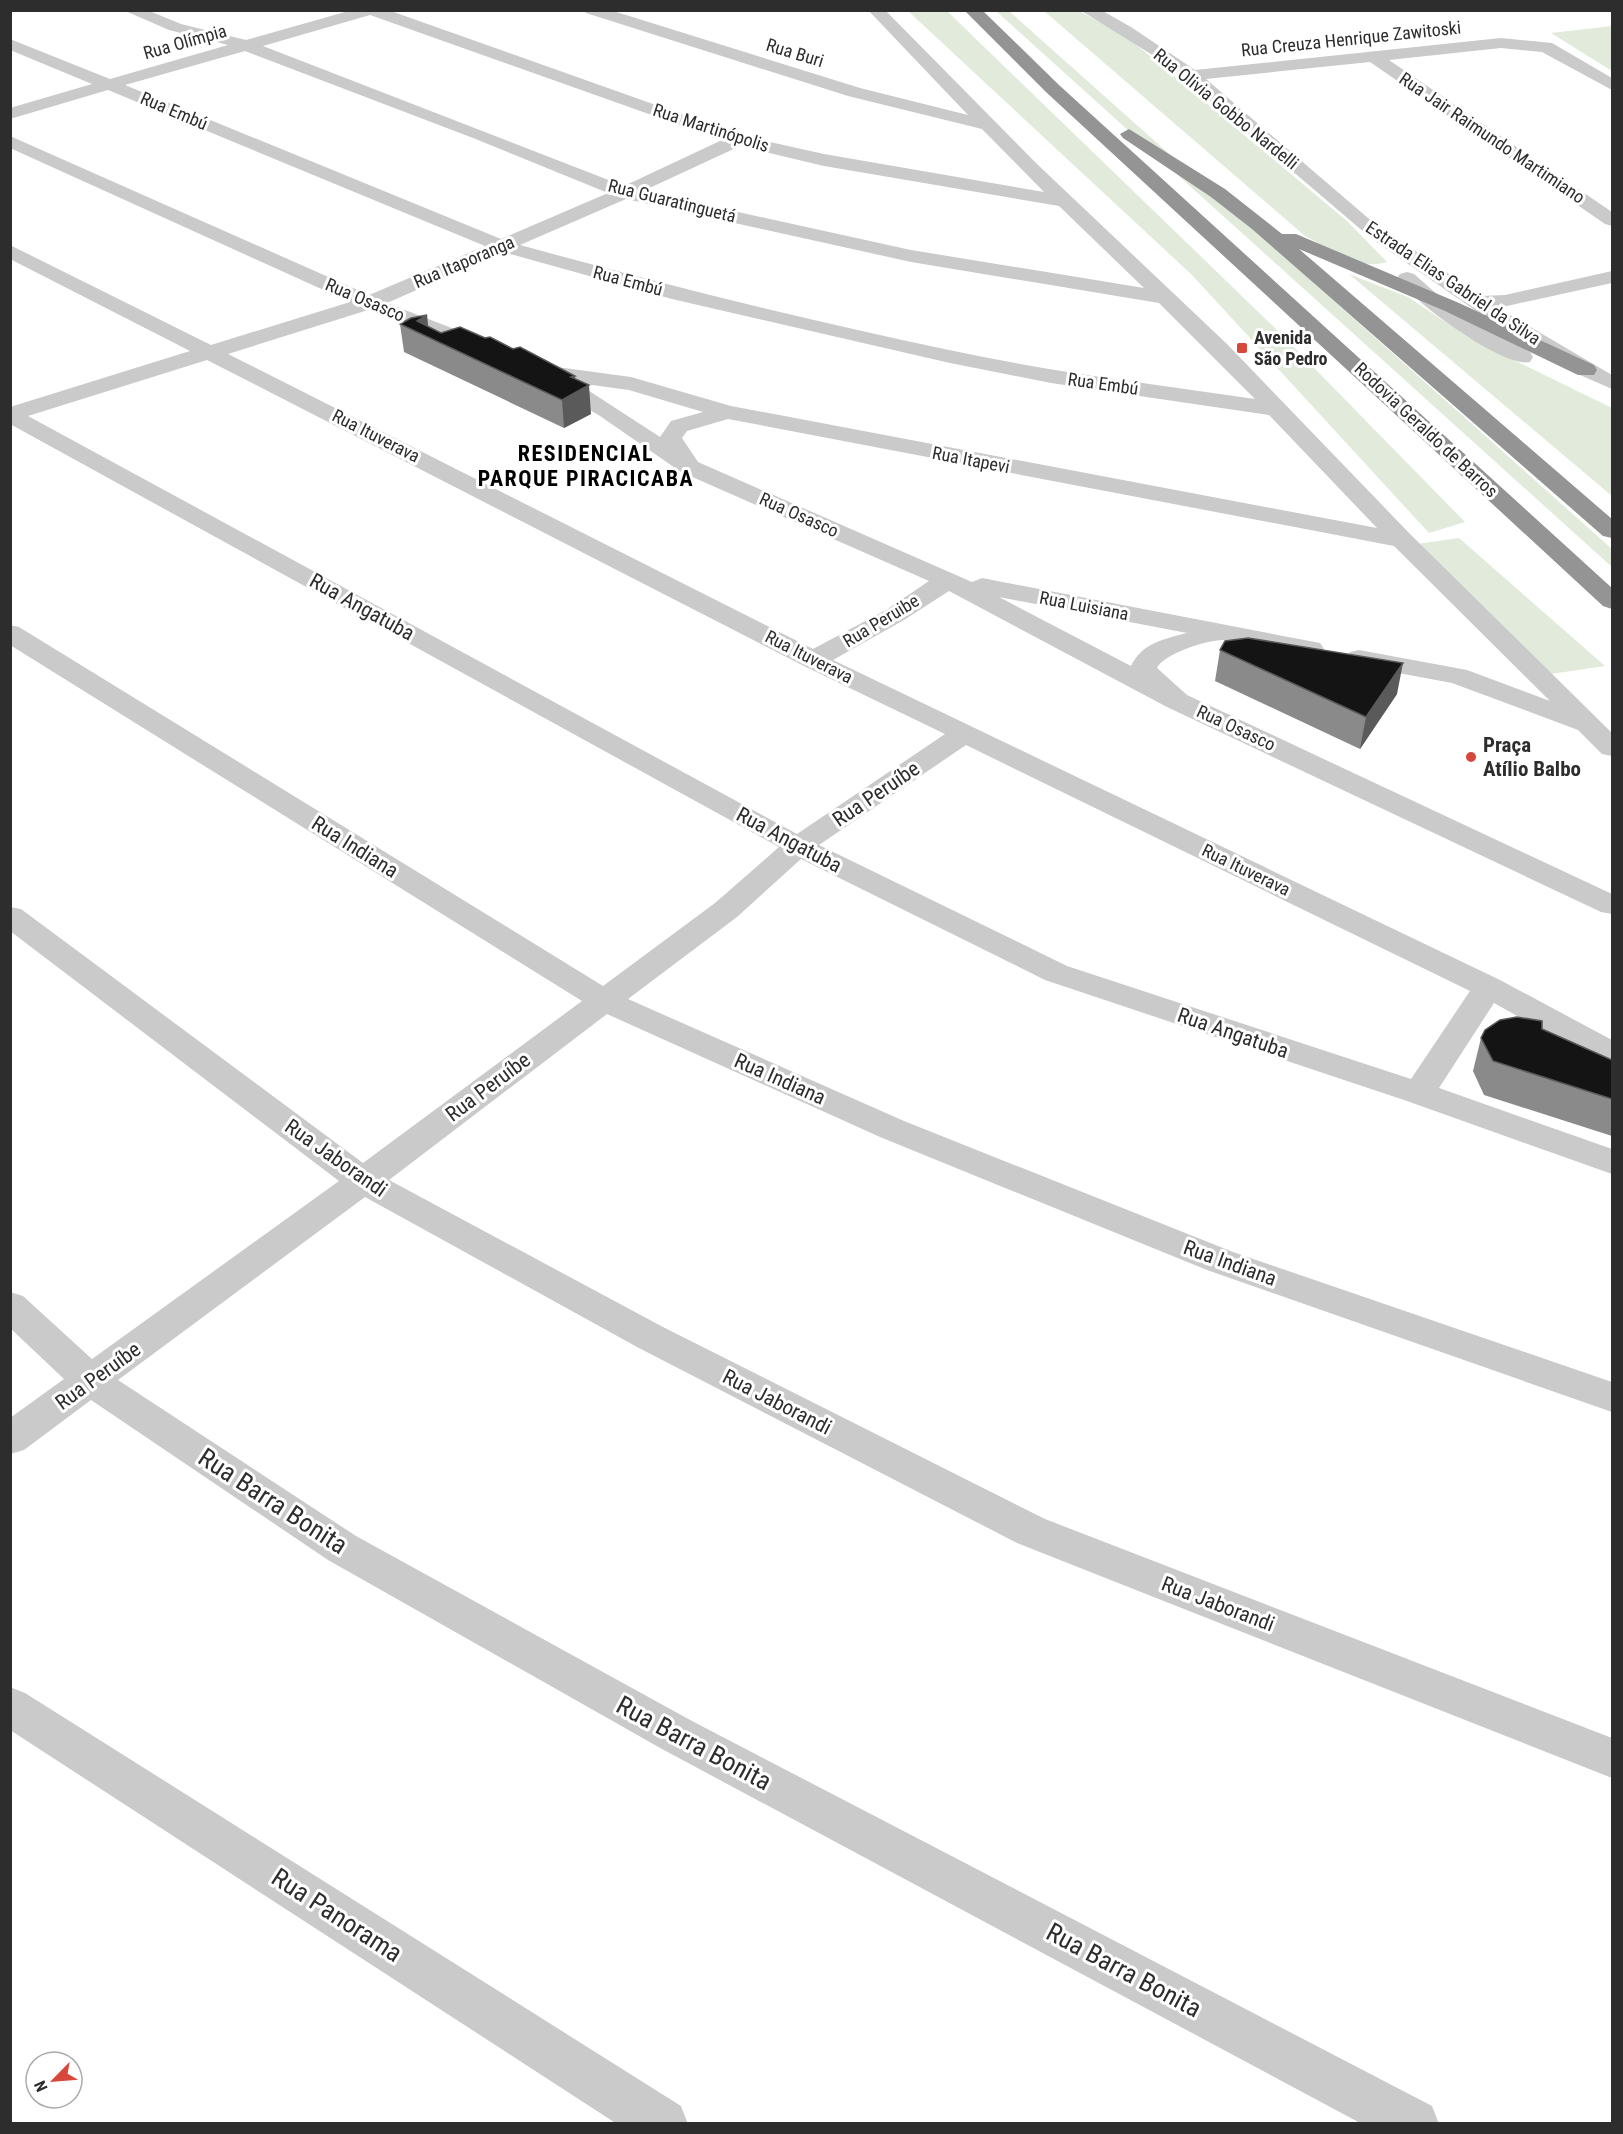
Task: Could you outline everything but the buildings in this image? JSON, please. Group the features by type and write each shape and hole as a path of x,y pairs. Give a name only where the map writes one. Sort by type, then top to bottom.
{"highway":[{"name":"Rodovia Geraldo de Barros","path":"972,10 1053,88 1612,601"},
{"name":"Rodovia Geraldo de Barros","path":"1053,88 1095,111 1218,193 1612,531"},
{"path":"1258,225 1420,293 1586,370"}],"street":[{"name":"Rua Guaratinguetá","path":"131,10 175,27 244,45 479,134 624,193 911,256 1166,298"},
{"name":"Rua Olímpia","path":"10,114 371,10"},
{"name":"Rua Martinópolis","path":"371,10 738,140 825,160 1063,201"},
{"name":"Rua Buri","path":"592,10 854,92 988,125"},
{"name":"Rua Olivia Gobbo Nardelli","path":"1088,10 1127,29 1191,76 1356,218"},
{"path":"875,15 1063,201 1166,298 1402,540 1612,748"},
{"name":"Rua Creuza Henrique Zawitoski","path":"1191,76 1500,43 1546,47 1612,85"},
{"name":"Rua Embú","path":"10,44 502,246 672,293 950,357 1051,376 1277,410"},
{"name":"Rua Jair Raimundo Martimiano","path":"1372,56 1612,219"},
{"name":"Rua Itaporanga","path":"10,414 369,303 624,193 738,140"},
{"name":"Rua Osasco","path":"10,141 369,303 509,359"},
{"name":"Estrada Elias Gabriel da Silva","path":"1356,218 1420,293 1455,320 1608,392"},
{"name":"Estrada Elias Gabriel da Silva","path":"1356,218 1475,303 1586,370 1608,392"},
{"name":"Rua Ituverava","path":"10,251 813,660 1489,987 1612,1054"},
{"path":"1475,303 1505,301 1612,278"},
{"path":"1504,321 1542,305 1612,291"},
{"name":"Rua Osasco","path":"536,370 608,411 689,467 948,580 1177,701 1604,899"},
{"name":"Rua Itapevi","path":"536,370 631,384 727,411 1159,497 1402,540"},
{"path":"689,467 671,438 679,426 727,411"},
{"name":"Rua Angatuba","path":"10,414 798,846 1056,973 1419,1093 1612,1162"},
{"name":"Rua Peruibe","path":"813,660 895,615 948,580"},
{"name":"Rua Luisiana","path":"948,580 1458,676 1594,728"},
{"name":"Rua Luisiana","path":"1177,701 1143,669 1149,656 1169,646 1220,632"},
{"name":"Rua Indiana","path":"10,633 603,1000 892,1129 1220,1261 1612,1397"},
{"name":"Rua Luisiana","path":"1458,676 1496,668 1513,651"},
{"name":"Rua Peruíbe","path":"10,1439 363,1181 726,910 798,846 965,733"},
{"name":"Rua Jaborandi","path":"10,916 363,1181 650,1337 1031,1531 1612,1758"},
{"path":"1419,1093 1489,987"},
{"name":"Rua Barra Bonita","path":"10,1306 91,1381 342,1548 677,1735 1414,2124"},
{"name":"Rua Panorama","path":"10,1706 663,2124"}],"green space":[{"path":"908,11 947,11 1277,330 1465,522 1429,533 1192,275"},
{"path":"996,11 1009,11 1612,549 1612,567"},
{"path":"1044,11 1079,11 1127,37 1347,221 1387,262 1365,264 1355,261 1305,236"},
{"path":"1612,26 1612,71 1551,33"},
{"path":"1349,274 1408,297 1471,339 1612,408 1612,496"},
{"path":"1459,538 1605,666 1551,674 1417,544"}],"place":[{"name":"Avenida São Pedro","path":"1242,348"},
{"name":"Praça Atílio Balbo","path":"1471,757"}],"district":[{"name":"RESIDENCIAL PARQUE PIRACICABA","path":"586,466"}]}
